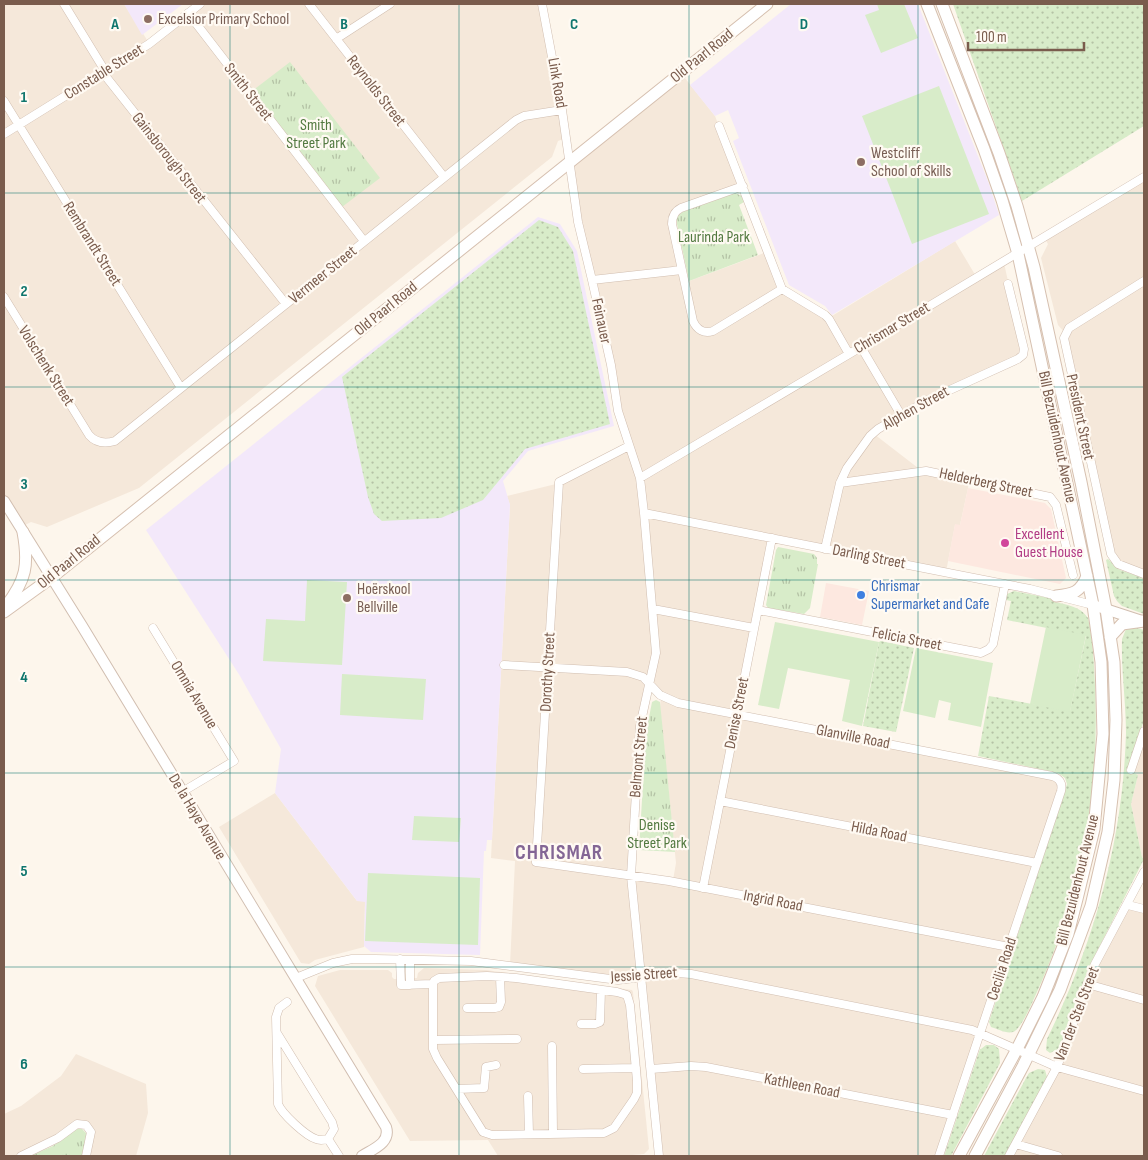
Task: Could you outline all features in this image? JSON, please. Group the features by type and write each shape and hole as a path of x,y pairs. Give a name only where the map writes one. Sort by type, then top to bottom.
{"main road":[{"name":"Old Paarl Road","path":"4,611 51,578 767,4"},
{"name":"Bill Bezuidenhout Avenue","path":"927,4 984,149 1018,254 1093,605 1101,662 1104,717 1094,829 1068,934 1043,997 960,1156"},
{"name":"Bill Bezuidenhout Avenue","path":"942,4 988,123 1029,247 1081,482 1106,609 1114,662 1116,720 1114,780 1108,832 1091,906 1060,990 975,1156"},
{"path":"4,611 18,591 24,572 26,553 23,532"},
{"path":"1056,596 1070,594 1079,589 1086,576"},
{"path":"1110,637 1122,624 1144,622"}],"street":[{"name":"Gainsborough Street","path":"64,4 107,78 286,304"},
{"name":"Constable Street","path":"4,134 149,44 200,4"},
{"name":"Reynolds Street","path":"309,4 444,178"},
{"path":"336,39 390,4"},
{"name":"Link Road","path":"542,4 570,162"},
{"name":"Smith Street","path":"188,13 364,241"},
{"name":"Rembrandt Street","path":"4,101 181,388"},
{"name":"Vermeer Street","path":"89,435 99,442 110,443 115,440 518,118 562,110"},
{"path":"719,126 782,289 829,319 848,354"},
{"name":"Feinauer","path":"570,162 578,222 592,280 618,411 640,478"},
{"name":"Chrismar Street","path":"640,478 1018,254 1144,177"},
{"path":"743,186 681,208 673,218 672,224 693,321 699,330 713,331 782,289"},
{"path":"592,280 682,270"},
{"name":"President Street","path":"1144,281 1069,328 1064,338 1110,554 1118,564 1144,574"},
{"name":"Alphen Street","path":"825,548 840,483 847,468 870,436 878,429 930,399 1021,357 1024,350 1008,284"},
{"name":"Volschenk Street","path":"4,297 89,435"},
{"path":"862,347 901,415"},
{"name":"Dorothy Street","path":"536,862 559,482 629,446"},
{"name":"Helderberg Street","path":"840,483 926,471 1050,497 1056,505 1073,575"},
{"name":"Belmont Street","path":"640,478 656,653 640,726 631,876 659,1156"},
{"name":"De la Haye Avenue","path":"4,501 386,1127 387,1135 382,1144 362,1156"},
{"name":"Darling Street","path":"644,513 1005,584 1093,605"},
{"name":"Denise Street","path":"703,888 772,538"},
{"name":"Felicia Street","path":"758,610 981,653 989,649 993,644 1005,584"},
{"path":"1093,605 1144,622"},
{"path":"653,608 754,628"},
{"name":"Omnia Avenue","path":"153,628 234,761 182,792"},
{"name":"Glanville Road","path":"504,665 627,672 643,677 660,695 678,703 1052,776 1060,781"},
{"path":"1131,770 1144,731"},
{"name":"Cecilia Road","path":"939,1156 1061,791 1060,781"},
{"name":"Hilda Road","path":"720,801 1037,863"},
{"name":"Ingrid Road","path":"536,862 703,888 1009,947"},
{"name":"Van der Stel Street","path":"1009,1156 1057,1067 1095,964 1144,872"},
{"path":"1128,905 1144,909"},
{"name":"Jessie Street","path":"296,978 320,967 352,959 470,961 618,980 677,973 691,974 981,1032 1057,1067 1144,1091"},
{"path":"400,960 401,985 433,984"},
{"path":"410,960 410,985"},
{"path":"401,970 410,970"},
{"path":"467,1008 495,1008 499,1006 500,977"},
{"path":"500,977 623,994 629,999 637,1093 612,1130 604,1133 485,1134 437,1058 434,1049 433,984 439,978 500,977"},
{"path":"1087,984 1144,1000"},
{"path":"581,1024 598,1023 601,1020 601,990"},
{"path":"287,1002 277,1011 277,1093 281,1110 310,1136 317,1140 328,1139"},
{"path":"277,1033 332,1122 334,1129 328,1139"},
{"path":"434,1040 516,1039"},
{"path":"552,1046 553,1134"},
{"path":"457,1089 484,1088 486,1084 486,1067 496,1065"},
{"name":"Kathleen Road","path":"651,1069 691,1066 706,1067 953,1115"},
{"path":"583,1068 636,1068"},
{"path":"528,1096 528,1134"},
{"path":"21,1156 36,1150 58,1138 75,1125 80,1124 88,1127 91,1132 86,1156"},
{"path":"328,1139 339,1156"},
{"path":"1016,1144 1058,1156"}],"shaded area":[{"path":"4,4 124,4 149,43 199,4 542,4 566,138 558,141 552,157 139,488 47,527 31,522 21,527 4,499"},
{"name":"Excelsior Primary School","path":"124,4 183,4 142,35"},
{"name":"Westcliff School of Skills","path":"791,4 918,4 989,184 999,215 832,315 825,306 789,285 733,141 739,138 728,110 715,116 690,85"},
{"path":"681,73 715,116 742,186 673,214 684,283 767,252 782,290 827,319 955,241 977,278 1004,263 1024,354 965,383 874,434 922,471 970,479 960,525 955,525 946,572 773,538 737,715 1052,776 1061,784 940,1156 659,1156 642,978 623,980 510,965 515,861 491,858 510,505 507,496 560,483 628,446 569,165","holes":["650,686 661,696 660,707 676,863 673,880 632,875 641,726"]},
{"path":"1144,178 1144,574 1117,564 1064,332 1058,325 1041,258 1048,244 1045,239"},
{"name":"Hoërskool Bellville","path":"538,217 560,224 577,251 614,426 528,451 503,481 510,505 492,840 487,840 486,851 484,851 480,955 371,952 364,946 365,902 357,901 275,793 281,749 240,676 146,530"},
{"name":"Excellent Guest House","path":"968,488 1045,503 1051,509 1066,578 1060,584 948,561 955,524 960,525"},
{"path":"826,583 869,591 862,625 820,617"},
{"path":"1144,728 1144,858 1142,857 1131,804 1138,775 1130,771"},
{"path":"275,793 357,901 365,901 364,947 315,960 309,964 301,963 219,827"},
{"path":"1129,904 1144,908 1144,1156 1010,1156 1057,1068 1087,985"},
{"path":"424,968 486,970 632,990 649,1149 644,1154 620,1156 498,1156 488,1140 410,1141 315,986 318,976 340,970 388,970 392,973 394,979 417,978 418,973"},
{"path":"76,1054 146,1084 148,1113 136,1156 86,1156 91,1138 83,1124 19,1156 4,1156 4,1114 21,1106 61,1076"}],"green space":[{"path":"877,4 904,4 918,38 881,53 865,15 879,10"},
{"path":"953,4 1144,4 1144,126 1022,201"},
{"name":"Smith Street Park","path":"290,62 380,178 342,207 252,91"},
{"path":"939,86 989,214 912,244 862,116"},
{"name":"Laurinda Park","path":"735,193 742,196 744,202 739,205 758,255 689,281 677,217 682,212"},
{"path":"539,220 558,227 573,251 610,424 525,449 483,500 441,518 382,521 374,514 368,497 342,377"},
{"path":"778,547 814,554 817,558 818,564 810,608 804,614 768,608 766,605"},
{"path":"1108,559 1120,570 1144,578 1144,614 1122,606 1117,601 1114,596 1106,560"},
{"path":"307,580 347,582 342,665 263,661 266,619 305,621"},
{"path":"1014,591 1055,599 1055,602 1077,608 1088,618 1094,660 1096,724 1091,800 1085,838 1067,912 1055,948 1029,1010 1017,1029 1013,1032 1005,1032 991,1027 989,1022 1067,784 1065,778 1058,773 978,756 989,696 1070,711 1086,636 1007,620 1011,601 1006,600 1007,594"},
{"path":"775,622 879,642 862,726 842,721 850,680 788,668 779,709 758,705"},
{"path":"1046,627 1086,635 1070,712 1030,704"},
{"path":"1134,627 1144,630 1144,720 1130,765 1126,770 1129,774 1134,773 1138,775 1131,804 1144,859 1088,969 1060,1048 1050,1053 1046,1050 1047,1039 1079,966 1103,890 1112,852 1124,773 1126,733 1122,639 1126,629"},
{"path":"879,642 914,648 896,732 863,726"},
{"path":"916,648 993,663 981,727 948,720 951,703 939,700 935,718 903,711"},
{"path":"342,674 426,679 423,720 340,715"},
{"name":"Denise Street Park","path":"656,700 660,702 675,852 639,850 646,733 652,702"},
{"path":"414,816 461,818 459,842 412,840"},
{"path":"368,873 480,878 478,945 365,941"},
{"path":"986,1045 994,1045 999,1049 1000,1063 951,1156 944,1156 980,1049"},
{"path":"1038,1069 1045,1070 1047,1077 1005,1156 984,1156 1029,1073"},
{"path":"76,1129 82,1129 87,1134 83,1156 30,1156 53,1146"}],"place":[{"name":"Excelsior Primary School","path":"148,19"},
{"name":"Westcliff School of Skills","path":"861,162"},
{"name":"Excellent Guest House","path":"1005,543"},
{"name":"Chrismar Supermarket and Cafe","path":"861,595"},
{"name":"Hoërskool Bellville","path":"347,598"}],"district":[{"name":"CHRISMAR","path":"559,852"}]}
